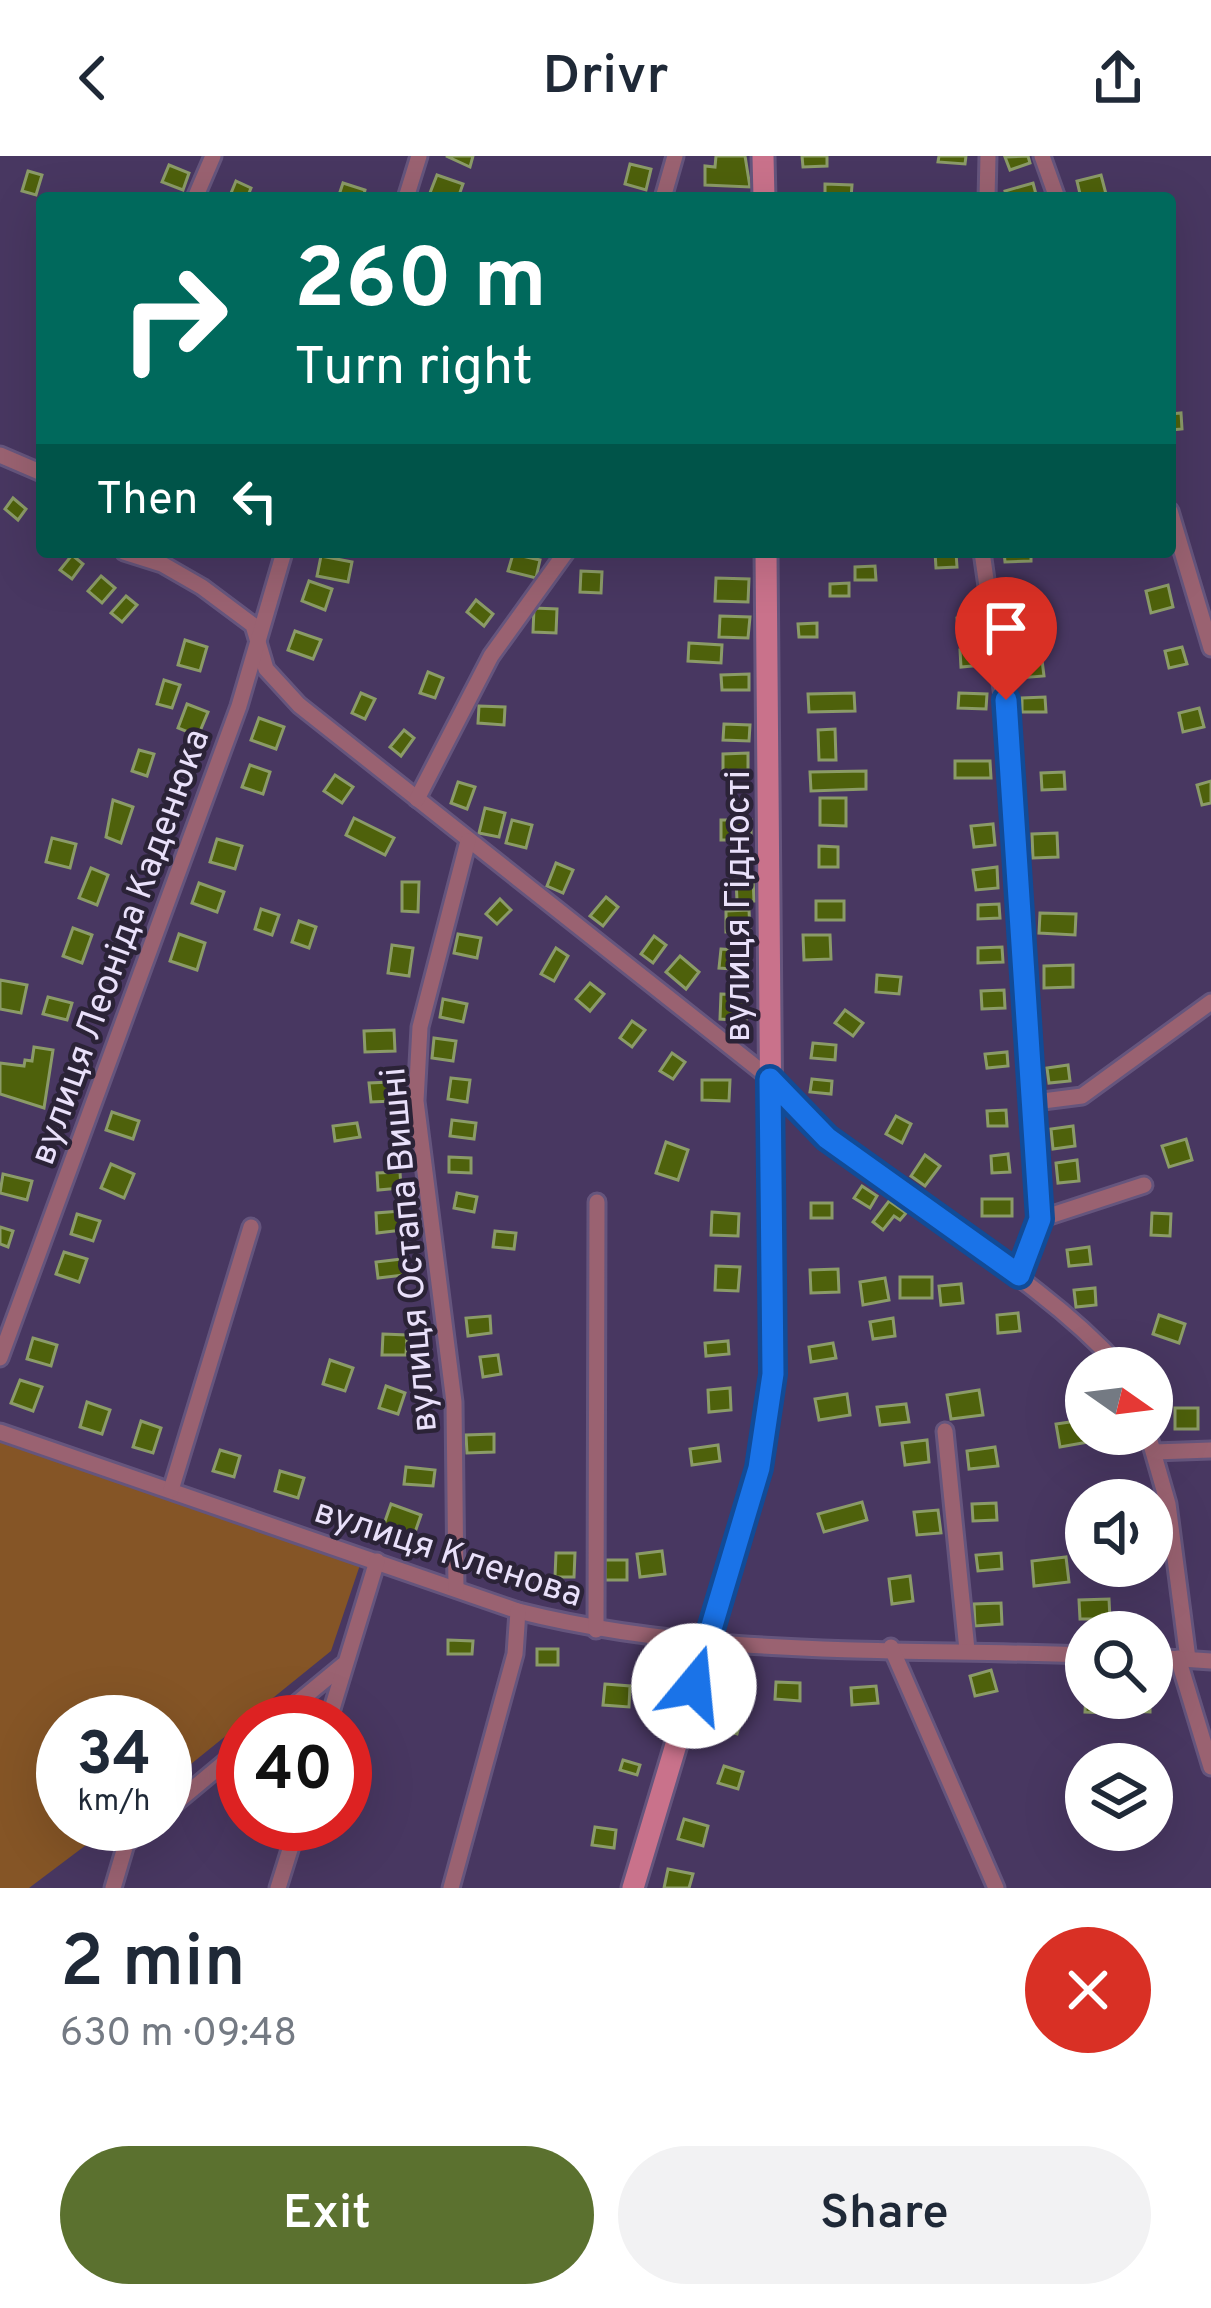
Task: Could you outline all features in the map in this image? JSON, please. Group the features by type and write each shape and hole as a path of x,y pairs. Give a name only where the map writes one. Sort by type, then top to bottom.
{"street":[{"path":"198,192 213,156"},
{"path":"408,192 419,156"},
{"path":"665,192 675,156"},
{"path":"763,156 764,192"},
{"path":"987,192 988,156"},
{"path":"1042,156 1055,192"},
{"path":"0,455 36,470"},
{"path":"1176,531 1211,648"},
{"path":"143,558 202,586 253,625 266,669 299,705 770,1079 827,1138 1019,1275 1098,1347"},
{"name":"вулиця Леоніда Каденюка","path":"0,1358 83,1121 148,959 239,706 282,558"},
{"path":"417,799 491,656 562,558"},
{"name":"вулиця Гідності","path":"633,1888 768,1420 773,1374 766,558"},
{"path":"983,558 1013,765 1035,1102 1040,1219 1019,1275"},
{"name":"вулиця Остапа Вишні","path":"456,1589 454,1402 416,1100 420,1027 468,841"},
{"path":"1035,1102 1082,1096 1211,1001"},
{"path":"1040,1219 1144,1185"},
{"path":"596,1630 597,1202"},
{"path":"171,1490 251,1226"},
{"path":"945,1431 967,1650"},
{"name":"вулиця Кленова","path":"0,1432 518,1611 596,1630 706,1646 1065,1653"},
{"path":"1173,1451 1211,1450"},
{"path":"1155,1455 1168,1504 1183,1658 1211,1767"},
{"path":"336,1695 377,1561"},
{"path":"451,1888 515,1654 518,1611"},
{"path":"891,1647 996,1888"},
{"path":"1173,1658 1211,1660"},
{"path":"306,1695 345,1663"},
{"path":"192,1790 216,1770"},
{"path":"113,1888 124,1851"},
{"path":"278,1888 290,1851"}],"shaded area":[{"path":"0,1432 363,1556 331,1651 276,1695 216,1695 216,1744 192,1763 192,1695 36,1695 36,1851 78,1851 29,1888 0,1888"}],"building":[{"path":"446,156 473,156 470,167"},
{"path":"716,156 745,156 750,187 705,185 705,166 715,167"},
{"path":"802,156 827,156 827,166 803,167"},
{"path":"939,156 966,156 965,164 938,162"},
{"path":"1028,156 1030,163 1010,170 1005,157"},
{"path":"630,164 651,169 646,190 625,184"},
{"path":"169,165 189,173 183,190 162,182"},
{"path":"28,171 42,175 36,195 22,191"},
{"path":"437,175 463,184 460,192 430,192"},
{"path":"1101,175 1105,192 1080,192 1077,181"},
{"path":"236,181 251,188 249,192 231,192"},
{"path":"343,183 365,190 364,192 340,192"},
{"path":"1033,183 1035,192 1005,192"},
{"path":"825,184 852,185 851,192 825,192"},
{"path":"13,498 26,509 18,520 5,509"},
{"path":"70,558 83,564 72,579 60,570"},
{"path":"321,558 352,562 348,582 317,576"},
{"path":"512,558 540,560 536,578 508,571"},
{"path":"935,558 956,558 957,567 936,568"},
{"path":"1005,558 1031,558 1031,561 1005,562"},
{"path":"875,566 876,580 855,580 855,567"},
{"path":"581,571 602,572 601,593 580,592"},
{"path":"101,576 115,588 102,603 88,591"},
{"path":"716,578 749,579 748,602 715,601"},
{"path":"309,581 332,589 325,610 302,601"},
{"path":"849,583 849,596 830,596 830,584"},
{"path":"1168,585 1173,607 1151,613 1146,591"},
{"path":"126,596 137,605 122,622 111,613"},
{"path":"476,600 493,614 484,626 467,612"},
{"path":"1017,606 1044,606 1044,620 1017,620"},
{"path":"534,608 557,609 556,633 533,632"},
{"path":"978,615 980,633 959,635 957,618"},
{"path":"720,616 750,617 748,638 719,637"},
{"path":"817,623 817,637 799,637 798,624"},
{"path":"295,631 321,640 313,659 288,650"},
{"path":"185,640 207,647 200,671 178,665"},
{"path":"689,643 722,645 721,663 688,661"},
{"path":"1182,647 1187,664 1169,668 1165,651"},
{"path":"983,649 984,665 961,667 960,650"},
{"path":"1042,660 1044,676 1019,678 1018,662"},
{"path":"428,672 443,678 435,698 420,693"},
{"path":"749,674 749,690 722,690 721,675"},
{"path":"164,680 180,685 172,708 157,704"},
{"path":"361,693 375,699 365,719 352,713"},
{"path":"854,693 855,711 809,712 808,694"},
{"path":"959,693 987,694 986,709 958,708"},
{"path":"1045,697 1046,712 1022,712 1022,698"},
{"path":"187,704 208,712 198,736 178,728"},
{"path":"479,706 505,707 504,725 478,723"},
{"path":"1199,708 1204,727 1183,732 1179,713"},
{"path":"259,718 284,727 276,749 251,740"},
{"path":"724,724 750,725 749,741 723,740"},
{"path":"835,729 836,760 819,760 818,730"},
{"path":"404,730 414,738 401,756 390,747"},
{"path":"139,750 154,754 147,776 132,771"},
{"path":"748,753 748,770 723,771 723,754"},
{"path":"955,761 990,761 991,778 955,778"},
{"path":"250,765 270,772 263,794 242,787"},
{"path":"866,771 866,789 811,791 810,772"},
{"path":"1064,772 1065,789 1042,790 1041,773"},
{"path":"335,775 353,787 342,803 324,791"},
{"path":"1211,781 1211,803 1202,805 1197,785"},
{"path":"458,782 475,787 467,809 451,803"},
{"path":"820,798 846,798 846,826 820,825"},
{"path":"113,800 133,807 121,843 106,837"},
{"path":"485,808 505,813 499,837 479,833"},
{"path":"354,818 394,838 385,855 346,835"},
{"path":"512,820 532,825 526,848 506,843"},
{"path":"721,820 751,820 751,840 721,840"},
{"path":"993,824 995,845 974,847 971,826"},
{"path":"1057,833 1058,857 1033,858 1032,834"},
{"path":"52,838 76,844 70,868 46,862"},
{"path":"217,839 242,846 235,869 210,862"},
{"path":"819,846 838,847 838,867 819,867"},
{"path":"556,863 573,870 563,893 547,886"},
{"path":"997,867 998,888 976,890 973,870"},
{"path":"91,868 108,875 97,905 79,898"},
{"path":"753,877 754,901 737,901 736,878"},
{"path":"402,882 419,882 418,912 402,911"},
{"path":"199,883 224,892 217,912 192,903"},
{"path":"606,897 618,907 603,926 590,916"},
{"path":"500,899 511,910 497,924 486,914"},
{"path":"816,901 844,901 844,920 816,920"},
{"path":"999,904 1000,918 978,919 978,905"},
{"path":"261,909 279,915 272,935 255,929"},
{"path":"749,910 750,931 726,932 726,911"},
{"path":"1040,913 1076,914 1075,935 1039,933"},
{"path":"299,921 316,927 309,948 292,942"},
{"path":"73,928 92,935 82,963 63,956"},
{"path":"179,934 205,943 197,970 170,961"},
{"path":"458,934 481,938 477,958 454,953"},
{"path":"803,935 830,935 831,959 804,960"},
{"path":"654,936 666,945 653,963 641,954"},
{"path":"392,945 413,948 409,976 388,973"},
{"path":"1002,947 1003,962 978,963 978,948"},
{"path":"556,948 568,956 554,981 541,974"},
{"path":"721,949 748,951 746,970 719,968"},
{"path":"680,956 699,972 686,989 666,972"},
{"path":"1073,965 1073,987 1044,988 1044,966"},
{"path":"877,975 901,977 899,994 876,992"},
{"path":"0,980 27,985 21,1013 0,1009"},
{"path":"590,983 604,994 590,1011 576,999"},
{"path":"1004,990 1005,1008 982,1009 981,991"},
{"path":"721,994 748,995 746,1021 720,1019"},
{"path":"48,997 72,1003 67,1020 43,1014"},
{"path":"443,999 467,1004 463,1022 440,1017"},
{"path":"845,1010 863,1023 853,1036 835,1023"},
{"path":"632,1021 645,1030 632,1047 620,1038"},
{"path":"394,1030 395,1051 365,1052 364,1031"},
{"path":"434,1038 456,1041 453,1061 432,1058"},
{"path":"813,1043 836,1045 835,1060 811,1058"},
{"path":"34,1047 53,1050 44,1108 0,1094 0,1063 24,1066 25,1060 32,1061"},
{"path":"1007,1052 1008,1066 987,1068 985,1054"},
{"path":"672,1053 685,1062 673,1079 660,1071"},
{"path":"1068,1065 1070,1081 1049,1083 1047,1068"},
{"path":"451,1078 470,1080 467,1102 448,1099"},
{"path":"812,1079 832,1081 831,1094 810,1092"},
{"path":"702,1080 730,1080 729,1101 702,1100"},
{"path":"391,1082 393,1101 371,1102 369,1083"},
{"path":"1006,1110 1007,1126 988,1126 987,1111"},
{"path":"112,1112 139,1121 133,1139 106,1130"},
{"path":"896,1116 911,1124 902,1143 886,1134"},
{"path":"452,1120 476,1123 474,1139 450,1136"},
{"path":"357,1123 360,1137 335,1141 333,1126"},
{"path":"1073,1126 1075,1146 1053,1149 1051,1129"},
{"path":"1186,1139 1192,1160 1169,1167 1162,1146"},
{"path":"666,1142 688,1150 678,1180 656,1173"},
{"path":"1008,1154 1010,1172 992,1173 991,1156"},
{"path":"925,1155 940,1166 925,1186 911,1176"},
{"path":"449,1157 471,1158 471,1173 449,1172"},
{"path":"1077,1160 1079,1181 1058,1183 1056,1163"},
{"path":"111,1164 134,1174 124,1198 101,1188"},
{"path":"400,1172 401,1188 378,1190 377,1173"},
{"path":"3,1174 32,1181 27,1200 0,1193"},
{"path":"862,1186 877,1196 870,1208 854,1198"},
{"path":"457,1193 477,1197 474,1212 454,1208"},
{"path":"982,1199 1012,1199 1012,1216 982,1216"},
{"path":"889,1201 906,1213 900,1220 894,1216 883,1230 873,1222"},
{"path":"811,1203 832,1203 832,1218 811,1218"},
{"path":"401,1211 403,1230 377,1233 376,1213"},
{"path":"712,1212 739,1214 738,1236 711,1235"},
{"path":"1152,1213 1171,1214 1170,1236 1151,1235"},
{"path":"77,1214 100,1221 93,1241 71,1234"},
{"path":"0,1227 13,1231 8,1247 0,1244"},
{"path":"495,1231 516,1233 514,1249 493,1247"},
{"path":"1089,1247 1091,1264 1069,1266 1067,1250"},
{"path":"64,1252 87,1259 79,1282 56,1274"},
{"path":"402,1259 404,1275 378,1278 376,1262"},
{"path":"716,1266 740,1267 738,1291 715,1290"},
{"path":"838,1269 839,1292 811,1293 810,1270"},
{"path":"900,1277 932,1277 932,1298 900,1298"},
{"path":"885,1278 889,1300 863,1305 860,1282"},
{"path":"961,1284 963,1303 941,1305 939,1286"},
{"path":"1095,1288 1096,1305 1076,1307 1074,1290"},
{"path":"1018,1313 1020,1331 998,1333 997,1315"},
{"path":"1159,1315 1185,1324 1179,1343 1153,1334"},
{"path":"490,1316 491,1333 468,1336 466,1318"},
{"path":"893,1318 895,1336 873,1339 870,1322"},
{"path":"383,1334 407,1335 406,1355 382,1355"},
{"path":"33,1338 57,1345 51,1366 27,1359"},
{"path":"728,1341 729,1354 706,1356 705,1343"},
{"path":"833,1343 836,1358 811,1362 809,1347"},
{"path":"498,1355 501,1374 483,1377 480,1357"},
{"path":"330,1360 353,1368 345,1391 323,1384"},
{"path":"20,1380 42,1387 33,1411 11,1403"},
{"path":"386,1386 405,1393 398,1414 379,1408"},
{"path":"730,1388 731,1410 709,1412 708,1390"},
{"path":"979,1390 983,1415 951,1419 947,1395"},
{"path":"847,1394 850,1415 819,1420 815,1399"},
{"path":"87,1402 110,1410 102,1434 80,1427"},
{"path":"906,1404 909,1422 880,1425 877,1407"},
{"path":"1175,1408 1198,1408 1198,1429 1175,1429"},
{"path":"141,1421 161,1428 153,1453 133,1447"},
{"path":"1065,1423 1065,1446 1060,1447 1056,1424"},
{"path":"494,1434 494,1452 467,1453 466,1435"},
{"path":"927,1440 929,1462 905,1465 902,1443"},
{"path":"718,1445 720,1461 692,1465 690,1449"},
{"path":"995,1447 998,1466 969,1469 967,1451"},
{"path":"220,1450 240,1456 234,1477 213,1471"},
{"path":"406,1467 435,1470 433,1486 404,1484"},
{"path":"280,1471 304,1478 298,1498 275,1491"},
{"path":"862,1502 867,1520 824,1532 818,1514"},
{"path":"996,1503 997,1520 973,1521 972,1504"},
{"path":"391,1504 421,1515 413,1538 383,1527"},
{"path":"938,1510 941,1533 917,1535 914,1512"},
{"path":"662,1551 665,1574 640,1577 637,1554"},
{"path":"556,1553 575,1553 574,1577 555,1577"},
{"path":"1001,1553 1002,1569 978,1571 976,1555"},
{"path":"1065,1557 1065,1582 1034,1586 1032,1561"},
{"path":"605,1560 627,1560 627,1580 605,1580"},
{"path":"910,1576 913,1601 892,1604 889,1579"},
{"path":"1109,1599 1110,1611 1080,1611 1079,1600"},
{"path":"1001,1603 1002,1624 975,1626 974,1604"},
{"path":"448,1640 473,1641 472,1654 448,1654"},
{"path":"537,1649 558,1649 558,1665 537,1665"},
{"path":"991,1670 997,1691 975,1696 970,1676"},
{"path":"776,1682 800,1683 800,1701 775,1699"},
{"path":"605,1684 630,1686 629,1707 603,1705"},
{"path":"876,1686 878,1703 852,1705 851,1688"},
{"path":"720,1707 743,1714 737,1734 714,1727"},
{"path":"623,1760 640,1765 637,1775 620,1770"},
{"path":"724,1766 743,1772 738,1789 718,1783"},
{"path":"684,1819 708,1826 703,1846 678,1839"},
{"path":"595,1827 616,1830 614,1848 592,1845"},
{"path":"668,1869 693,1874 689,1888 664,1888"}],"route":[{"path":"694,1686 759,1468 768,1420 773,1374 770,1079 827,1138 1019,1275 1040,1219 1006,700"}]}
